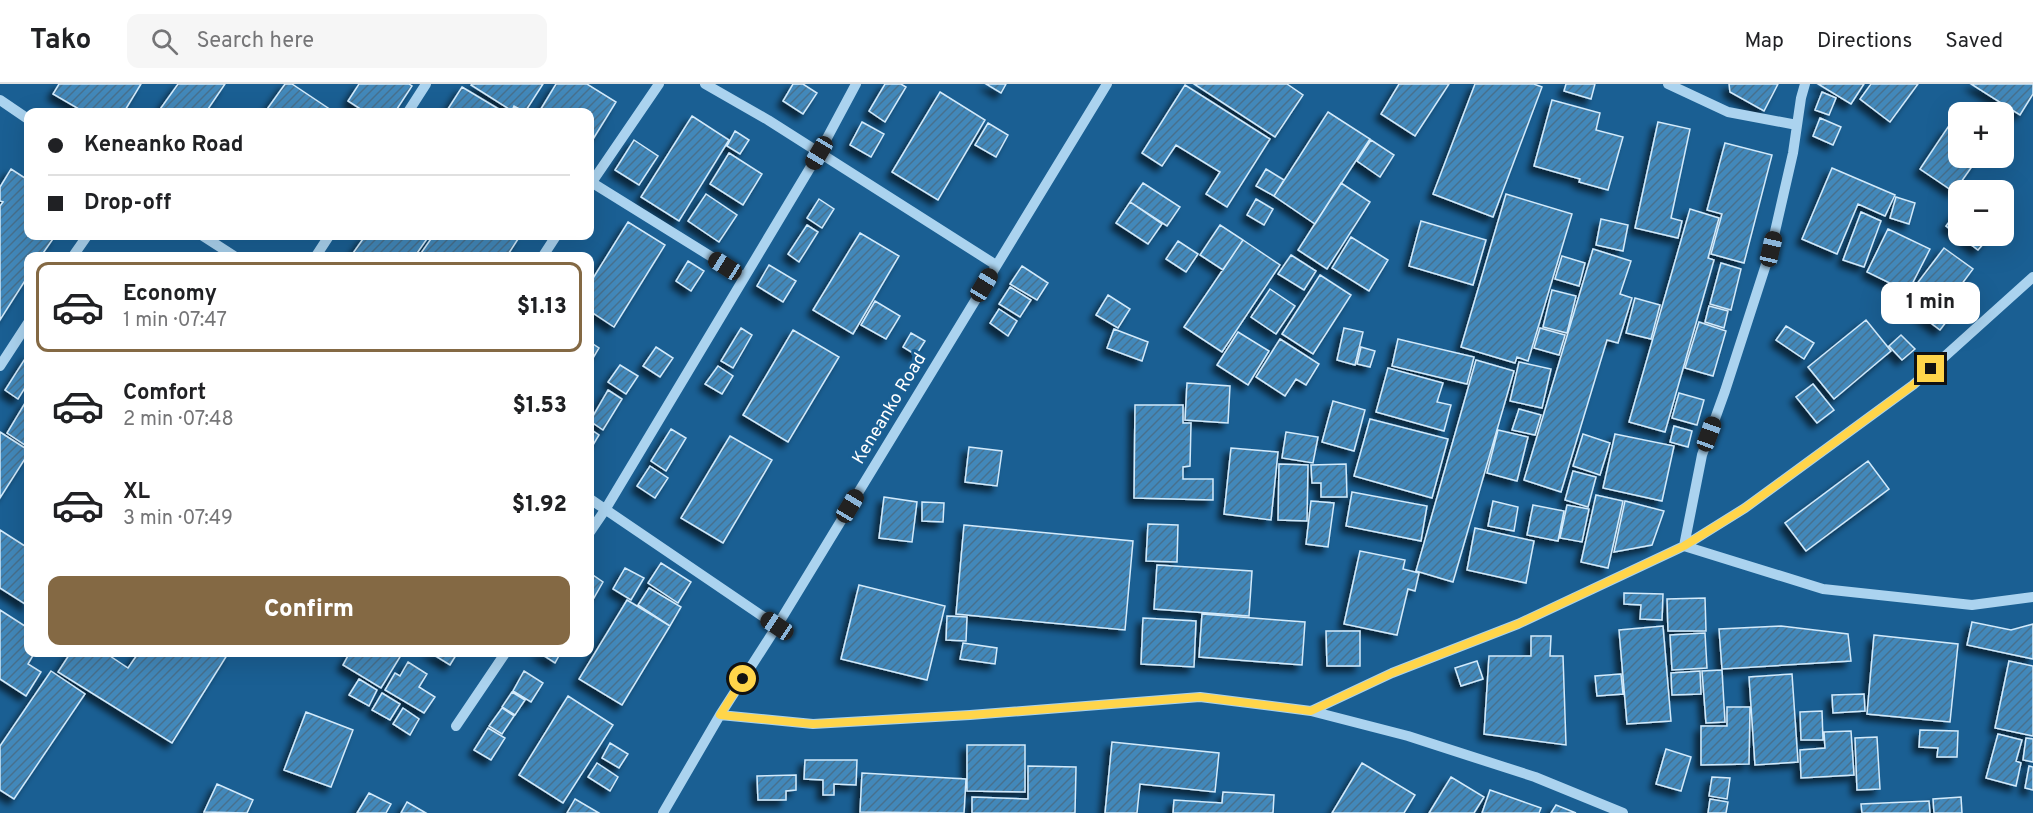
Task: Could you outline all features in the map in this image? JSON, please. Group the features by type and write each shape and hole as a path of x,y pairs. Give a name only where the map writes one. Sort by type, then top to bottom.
{"street":[{"path":"411,108 426,84"},
{"path":"594,177 659,84"},
{"path":"705,84 768,120 996,266"},
{"path":"594,526 819,153 856,84"},
{"name":"Keneanko Road","path":"663,813 720,715 777,626 1107,84"},
{"path":"1668,84 1728,112 1797,125"},
{"path":"1684,546 1701,455 1725,391 1771,249 1805,84"},
{"path":"0,100 24,116"},
{"path":"594,185 744,278"},
{"path":"209,240 228,252"},
{"path":"1311,711 1392,673 1518,624 1684,546 1745,508 1913,385 2033,277"},
{"path":"0,366 24,329"},
{"path":"594,502 777,626"},
{"path":"1684,546 1823,589 1972,605 2033,597"},
{"path":"456,726 503,657"},
{"path":"720,715 813,724 970,715 1200,697 1311,711 1408,736 1524,774 1623,813"}],"building":[{"path":"59,84 141,84 126,108 77,108 53,94"},
{"path":"178,84 225,84 209,108 161,108"},
{"path":"285,84 292,84 328,108 268,108"},
{"path":"359,84 409,84 412,86 398,108 359,108 348,101"},
{"path":"543,84 528,108 514,106 507,108 471,85"},
{"path":"556,84 587,84 616,102 594,138 594,108 541,108"},
{"path":"793,84 803,84 817,93 803,114 783,101"},
{"path":"885,84 901,84 906,87 885,122 869,111"},
{"path":"986,84 1006,84 1001,93"},
{"path":"1194,84 1287,84 1303,95 1275,137"},
{"path":"1399,84 1449,84 1415,136 1381,114"},
{"path":"1475,84 1534,84 1542,87 1493,217 1433,194"},
{"path":"1566,84 1595,84 1591,99 1564,91"},
{"path":"1729,84 1778,84 1764,111 1730,92"},
{"path":"1818,84 1864,84 1851,104"},
{"path":"1871,84 1918,84 1890,122 1860,99"},
{"path":"1971,84 2033,84 2033,94 2020,115 2014,111 2014,102 1999,102"},
{"path":"1185,85 1270,139 1227,207 1206,194 1220,172 1176,145 1162,166 1142,153"},
{"path":"462,87 497,108 449,108"},
{"path":"940,92 985,120 938,200 892,172"},
{"path":"1822,92 1836,98 1829,115 1815,110"},
{"path":"1552,100 1600,113 1596,130 1623,137 1608,190 1579,182 1580,179 1534,166"},
{"path":"1328,112 1370,139 1315,224 1274,196"},
{"path":"692,116 729,140 679,221 641,197"},
{"path":"1820,118 1841,127 1833,145 1813,136"},
{"path":"862,122 884,134 871,157 850,145"},
{"path":"1658,122 1690,129 1671,218 1682,221 1678,238 1635,228"},
{"path":"988,123 1008,135 996,157 975,145"},
{"path":"1948,127 1948,168 1971,168 1962,180 1948,180 1948,188 1920,169"},
{"path":"735,131 749,140 740,154 727,146"},
{"path":"634,140 658,156 639,185 615,170"},
{"path":"1371,140 1394,155 1380,177 1357,161"},
{"path":"1725,143 1772,155 1744,263 1711,254 1722,214 1707,210"},
{"path":"729,153 762,174 743,205 710,184"},
{"path":"1832,168 1895,195 1885,216 1858,204 1837,254 1802,239"},
{"path":"11,169 24,177 24,240 52,240 44,252 24,252 24,282 0,320 0,206 3,202 0,201 0,187"},
{"path":"1266,169 1284,180 1274,196 1256,186"},
{"path":"1143,183 1180,207 1167,226 1130,202"},
{"path":"1341,183 1370,202 1327,269 1298,250"},
{"path":"706,194 737,215 719,242 688,221"},
{"path":"1506,194 1572,214 1528,361 1517,357 1515,363 1461,347"},
{"path":"1896,197 1915,203 1909,224 1890,218"},
{"path":"819,199 834,209 822,228 807,218"},
{"path":"1256,199 1273,209 1264,225 1247,215"},
{"path":"1130,202 1162,224 1148,244 1116,223"},
{"path":"1690,209 1719,218 1708,258 1714,260 1665,432 1629,422"},
{"path":"1861,212 1881,221 1864,267 1843,260"},
{"path":"1601,219 1628,225 1623,251 1596,245"},
{"path":"1421,221 1486,240 1473,285 1409,266"},
{"path":"628,222 665,245 614,327 594,314 594,277"},
{"path":"807,225 818,232 799,262 788,254"},
{"path":"1220,225 1243,240 1223,270 1200,255"},
{"path":"1888,229 1930,249 1908,292 1867,272"},
{"path":"860,233 899,256 853,334 813,310"},
{"path":"1351,237 1388,260 1369,291 1332,268"},
{"path":"362,240 426,240 418,252 354,252"},
{"path":"430,240 517,240 510,252 422,252"},
{"path":"1243,240 1280,265 1222,352 1184,327"},
{"path":"1178,241 1198,254 1186,272 1166,259"},
{"path":"1944,248 1973,269 1955,293 1963,300 1940,330 1903,302"},
{"path":"1593,249 1631,261 1620,294 1632,298 1618,343 1607,340 1561,492 1524,480"},
{"path":"1291,255 1316,271 1304,290 1278,274"},
{"path":"1562,256 1585,263 1579,286 1555,279"},
{"path":"688,261 704,271 691,291 676,281"},
{"path":"1721,263 1741,269 1731,310 1710,304"},
{"path":"769,265 796,281 783,302 757,286"},
{"path":"1022,266 1048,283 1037,300 1010,284"},
{"path":"1320,275 1351,295 1313,354 1282,334"},
{"path":"1010,287 1031,300 1020,317 999,304"},
{"path":"1270,289 1295,306 1276,334 1251,317"},
{"path":"1552,290 1576,296 1567,333 1543,327"},
{"path":"1108,295 1130,309 1118,328 1096,315"},
{"path":"1635,298 1660,305 1651,339 1626,333"},
{"path":"875,301 900,316 886,339 861,325"},
{"path":"1709,306 1728,311 1724,328 1705,322"},
{"path":"999,309 1017,321 1008,336 990,323"},
{"path":"1866,320 1891,351 1834,399 1808,367"},
{"path":"1699,322 1726,331 1713,376 1685,368"},
{"path":"1786,326 1814,343 1804,359 1776,340"},
{"path":"741,328 752,335 733,368 721,361"},
{"path":"1344,328 1363,332 1355,365 1337,360"},
{"path":"1540,328 1565,335 1559,355 1534,348"},
{"path":"1114,329 1148,342 1142,361 1107,348"},
{"path":"793,330 839,357 788,442 743,415"},
{"path":"1238,332 1269,351 1248,385 1217,365"},
{"path":"911,333 925,341 916,355 903,347"},
{"path":"1901,335 1915,349 1902,360 1889,346"},
{"path":"1280,339 1319,364 1306,385 1296,379 1285,396 1256,377"},
{"path":"1398,339 1474,357 1467,384 1392,366"},
{"path":"594,345 599,348 594,356"},
{"path":"656,347 673,358 660,377 643,366"},
{"path":"1361,347 1375,351 1370,367 1357,364"},
{"path":"24,360 24,389 18,399 5,390"},
{"path":"1476,360 1514,371 1453,582 1416,571"},
{"path":"1519,362 1551,369 1542,408 1510,401"},
{"path":"620,365 638,376 626,394 608,382"},
{"path":"718,366 733,376 722,394 705,384"},
{"path":"1388,368 1443,383 1437,402 1451,405 1444,431 1376,412"},
{"path":"1187,383 1230,386 1228,423 1185,420"},
{"path":"1813,384 1834,410 1817,423 1796,397"},
{"path":"608,390 622,399 603,430 594,424 594,414"},
{"path":"1679,393 1704,400 1697,425 1672,418"},
{"path":"1333,401 1365,410 1354,451 1322,442"},
{"path":"24,405 24,444 7,433"},
{"path":"1135,405 1183,405 1183,423 1191,423 1190,466 1183,467 1183,479 1213,479 1213,500 1134,498"},
{"path":"1519,409 1541,415 1535,435 1512,430"},
{"path":"1370,419 1448,439 1432,498 1354,476"},
{"path":"1674,426 1692,431 1688,447 1670,442"},
{"path":"671,429 686,438 666,471 651,461"},
{"path":"1498,430 1528,437 1517,481 1487,473"},
{"path":"0,432 24,447 24,460 0,498"},
{"path":"594,432 599,435 594,443"},
{"path":"1286,432 1318,437 1313,463 1282,458"},
{"path":"1583,434 1610,443 1600,475 1573,466"},
{"path":"1615,434 1674,446 1662,501 1603,488"},
{"path":"730,436 772,460 723,543 681,518"},
{"path":"969,447 1002,451 997,486 965,482"},
{"path":"1231,448 1278,452 1271,520 1224,514"},
{"path":"1868,461 1889,489 1806,551 1785,523"},
{"path":"1279,464 1308,465 1307,521 1278,520"},
{"path":"1346,464 1347,497 1321,497 1321,483 1312,483 1311,465"},
{"path":"650,466 668,478 655,498 637,486"},
{"path":"1573,471 1596,477 1588,507 1565,500"},
{"path":"1352,492 1427,506 1421,541 1346,526"},
{"path":"1596,495 1623,501 1608,568 1581,562"},
{"path":"884,497 917,502 912,542 879,538"},
{"path":"1311,501 1334,503 1328,547 1306,544"},
{"path":"1493,501 1518,507 1514,531 1488,526"},
{"path":"1625,501 1664,511 1652,545 1614,552"},
{"path":"922,502 944,503 943,522 922,521"},
{"path":"1533,505 1564,511 1558,541 1527,535"},
{"path":"1567,505 1589,509 1582,542 1560,538"},
{"path":"1148,524 1178,525 1177,562 1146,561"},
{"path":"964,525 1133,541 1125,630 956,614"},
{"path":"1475,528 1534,541 1526,583 1467,570"},
{"path":"0,530 24,545 24,603 0,588"},
{"path":"1360,551 1405,560 1403,569 1419,573 1415,591 1408,589 1397,635 1344,624"},
{"path":"661,563 691,582 678,603 648,583"},
{"path":"1157,565 1252,571 1249,616 1154,609"},
{"path":"625,568 644,578 631,600 613,589"},
{"path":"594,576 603,582 594,598"},
{"path":"859,585 945,606 927,680 841,659"},
{"path":"649,588 681,607 670,626 638,605"},
{"path":"1624,593 1663,594 1662,620 1640,619 1641,605 1624,604"},
{"path":"1705,598 1706,631 1668,631 1667,599"},
{"path":"627,600 670,626 622,705 579,679"},
{"path":"0,610 24,625 24,657 32,657 28,664 41,672 26,696 0,679"},
{"path":"1202,614 1305,622 1302,665 1199,657"},
{"path":"947,616 967,617 966,641 946,640"},
{"path":"1143,618 1196,621 1194,667 1141,664"},
{"path":"1972,622 2011,630 2033,624 2033,659 1967,645"},
{"path":"1663,626 1671,721 1627,724 1619,630"},
{"path":"1781,626 1848,634 1851,661 1722,669 1719,629"},
{"path":"1326,631 1360,631 1360,666 1327,666"},
{"path":"1705,633 1707,668 1672,670 1670,635"},
{"path":"1874,635 1958,644 1950,722 1867,714"},
{"path":"1531,636 1551,636 1550,656 1563,656 1566,745 1484,734 1489,656 1531,656"},
{"path":"963,643 997,648 995,664 960,659"},
{"path":"68,657 112,657 128,668 136,657 226,657 172,743 58,672"},
{"path":"347,657 400,657 381,688 343,665"},
{"path":"437,657 455,657 450,665"},
{"path":"546,657 558,657 555,663"},
{"path":"1477,661 1483,679 1461,686 1455,668"},
{"path":"2009,661 2033,666 2033,736 1995,728"},
{"path":"408,662 427,674 419,687 435,697 424,713 385,690 395,673 400,676"},
{"path":"1722,670 1725,722 1706,723 1702,671"},
{"path":"51,671 85,694 14,799 0,790 0,746"},
{"path":"524,671 543,683 531,702 513,691"},
{"path":"1700,671 1701,694 1672,695 1671,673"},
{"path":"1621,674 1623,694 1597,696 1595,676"},
{"path":"1792,674 1798,762 1755,765 1749,677"},
{"path":"359,679 377,690 369,706 349,695"},
{"path":"512,692 525,700 515,715 502,707"},
{"path":"382,693 400,704 390,720 372,710"},
{"path":"1864,694 1865,711 1833,713 1832,695"},
{"path":"568,696 613,725 563,803 519,775"},
{"path":"1727,707 1750,707 1749,764 1701,765 1701,726 1727,726"},
{"path":"403,708 419,719 410,735 393,724"},
{"path":"502,708 514,716 502,734 489,726"},
{"path":"1822,711 1823,740 1801,740 1800,712"},
{"path":"306,712 353,730 331,787 284,770"},
{"path":"488,728 505,738 491,760 474,750"},
{"path":"1920,730 1958,731 1957,757 1937,757 1938,748 1919,747"},
{"path":"1851,731 1854,775 1801,778 1800,750 1825,748 1824,732"},
{"path":"1998,734 2022,740 2016,761 2021,763 2016,786 1986,778"},
{"path":"1877,737 1880,789 1857,790 1855,738"},
{"path":"2026,738 2033,739 2033,762 2023,760"},
{"path":"1112,742 1219,753 1215,792 1140,784 1137,813 1105,813"},
{"path":"610,743 628,754 619,768 602,758"},
{"path":"967,745 1025,745 1025,792 967,791"},
{"path":"1666,749 1691,757 1681,791 1656,784"},
{"path":"805,760 857,760 856,785 834,784 834,795 823,795 823,780 804,779"},
{"path":"597,763 618,777 610,791 588,777"},
{"path":"1362,763 1415,795 1404,813 1332,813"},
{"path":"1028,766 1076,767 1075,813 972,813 972,797 1028,799"},
{"path":"2029,766 2033,767 2033,790 2025,788"},
{"path":"862,773 966,779 964,813 860,812"},
{"path":"796,775 796,790 786,791 786,800 758,800 757,776"},
{"path":"1451,777 1484,797 1474,813 1429,813"},
{"path":"1712,777 1730,778 1727,799 1709,796"},
{"path":"217,784 253,800 247,813 204,812"},
{"path":"1490,790 1541,808 1539,813 1482,813"},
{"path":"1223,792 1274,795 1273,813 1173,813 1174,800 1222,803"},
{"path":"369,793 391,804 386,813 357,813"},
{"path":"1961,797 1962,813 1934,813 1933,799"},
{"path":"575,799 599,813 567,813"},
{"path":"1710,799 1728,802 1726,813 1708,813"},
{"path":"1929,801 1930,813 1862,813 1861,804"},
{"path":"407,802 426,813 401,813"},
{"path":"1556,805 1576,813 1551,813"}],"route":[{"path":"743,679 720,715 813,724 970,715 1200,697 1311,711 1392,673 1518,624 1684,546 1745,508 1913,385 1931,369"}]}
